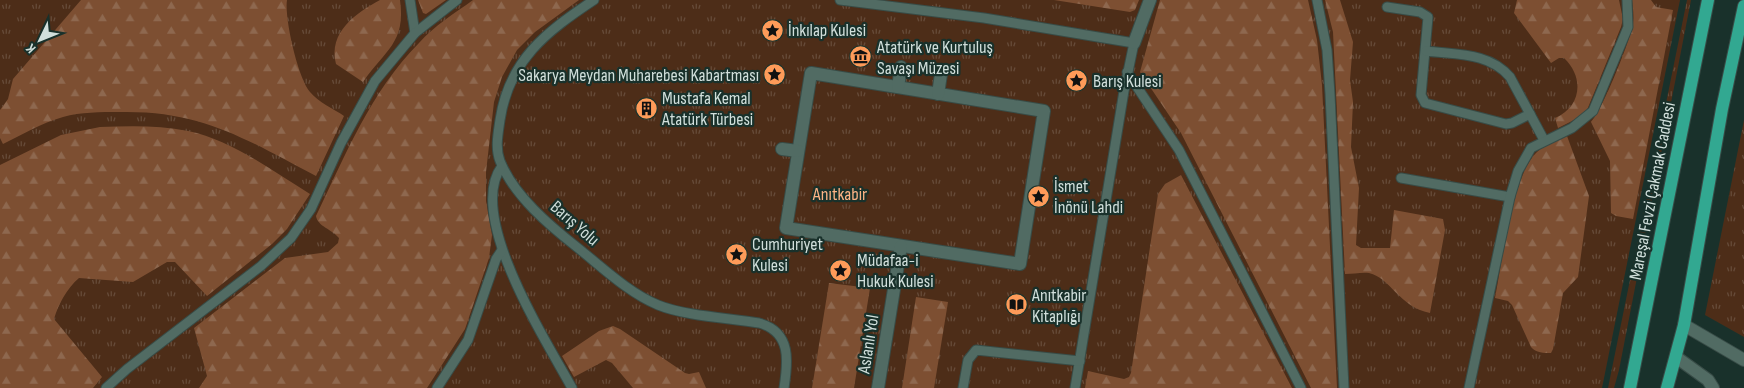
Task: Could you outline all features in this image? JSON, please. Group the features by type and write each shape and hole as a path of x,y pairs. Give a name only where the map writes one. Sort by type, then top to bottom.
{"main road":[{"name":"Mareşal Fevzi Çakmak Caddesi","path":"1630,388 1708,0"},
{"path":"1667,388 1684,325 1722,109 1744,6"}],"street":[{"path":"1134,43 1150,0"},
{"path":"898,87 901,67"},
{"path":"811,73 938,94 1044,111 1020,264 786,228 811,73"},
{"path":"938,94 941,74"},
{"path":"782,149 798,151"},
{"name":"Aslanlı Yol","path":"878,388 902,246"},
{"path":"1684,325 1744,360"},
{"path":"1676,357 1708,380 1713,388"}],"lane":[{"path":"410,0 416,33"},
{"path":"106,388 134,364 261,266 290,238 311,210 341,143 375,81 416,33 456,0"},
{"name":"Barış Yolu","path":"594,0 539,41 516,69 506,93 497,138 497,152 502,166 531,205 552,226 620,281 647,299 666,308 759,322 769,326 780,338 788,354 784,388"},
{"path":"840,0 984,18 1134,43 1127,72 1075,388"},
{"path":"1317,0 1327,50 1344,388"},
{"path":"1469,388 1510,197 1524,158 1531,148 1572,128 1593,111 1628,26 1627,0"},
{"path":"1387,7 1420,12 1428,17 1421,96 1429,105 1506,124 1530,114"},
{"path":"1426,51 1484,58 1494,62 1510,77 1544,140"},
{"path":"1127,72 1179,150 1301,388"},
{"path":"502,166 495,179 493,193 495,218 502,250 526,304 572,388"},
{"path":"1401,178 1510,197"},
{"path":"436,388 468,340 496,259 502,250"},
{"path":"963,388 968,360 976,350 1080,361"}],"green space":[{"name":"Anıtkabir","path":"0,0 1680,0 1602,388 0,388"},
{"path":"81,0 287,0 293,48 305,85 317,99 344,116 316,176 222,129 175,116 148,113 98,112 70,115 55,119 3,144 0,138 0,110 8,99 13,79"},
{"path":"380,0 400,0 400,26 392,45 363,82 336,64 336,42 340,33 353,18"},
{"path":"418,0 446,0 426,14 423,13"},
{"path":"473,0 579,0 535,32 517,50 502,77 494,102 486,172 486,201 492,235 489,258 465,329 427,388 199,388 207,376 194,328 285,258 328,252 338,243 339,238 319,223 316,216 360,125 387,82 419,43 431,31"},
{"path":"1054,0 1139,0 1135,10 1130,12"},
{"path":"1160,0 1308,0 1317,40 1322,85 1337,388 1311,388 1181,133 1140,72"},
{"path":"1325,0 1340,0 1353,42 1350,80 1353,102 1351,147 1359,188 1356,245 1361,248 1390,248 1394,210 1443,219 1445,230 1430,313 1410,305 1377,276 1369,273 1345,274 1333,32"},
{"path":"1517,0 1619,0 1623,19 1621,27 1587,110 1580,117 1558,128 1555,118 1564,113 1575,99 1577,83 1575,74 1564,58 1559,58 1551,63 1514,13"},
{"path":"1632,0 1651,0 1656,7 1673,10 1633,219 1616,216 1611,213 1610,161 1591,122 1602,104 1627,45 1633,24"},
{"path":"1687,0 1691,0 1619,370 1614,388 1608,388"},
{"path":"1744,120 1744,337 1705,315"},
{"path":"100,127 155,127 204,135 251,157 310,194 287,229 272,244 207,296 175,262 167,262 133,282 79,278 64,297 54,319 102,377 93,388 0,388 0,165 61,135"},
{"path":"1567,136 1589,196 1578,277 1563,293 1553,349 1551,353 1543,353 1531,347 1512,305 1508,301 1495,298 1509,220 1528,163 1540,149"},
{"path":"1181,175 1292,388 1085,388 1088,371 1124,379 1129,377 1131,373 1158,194 1165,184"},
{"path":"829,283 870,288 854,388 812,388"},
{"path":"916,297 948,302 934,388 902,388"},
{"path":"613,326 685,373 699,372 706,388 633,388 612,363 606,360 574,377 562,356 599,331"}],"place":[{"name":"İnkılap Kulesi","path":"772,30"},
{"name":"Atatürk ve Kurtuluş Savaşı Müzesi","path":"861,57"},
{"name":"Sakarya Meydan Muharebesi Kabartması","path":"775,75"},
{"name":"Barış Kulesi","path":"1077,81"},
{"name":"Mustafa Kemal Atatürk Türbesi","path":"646,108"},
{"name":"İsmet İnönü Lahdi","path":"1038,196"},
{"name":"Cumhuriyet Kulesi","path":"736,254"},
{"name":"Müdafaa-i Hukuk Kulesi","path":"841,270"},
{"name":"Anıtkabir Kitaplığı","path":"1016,305"}]}
